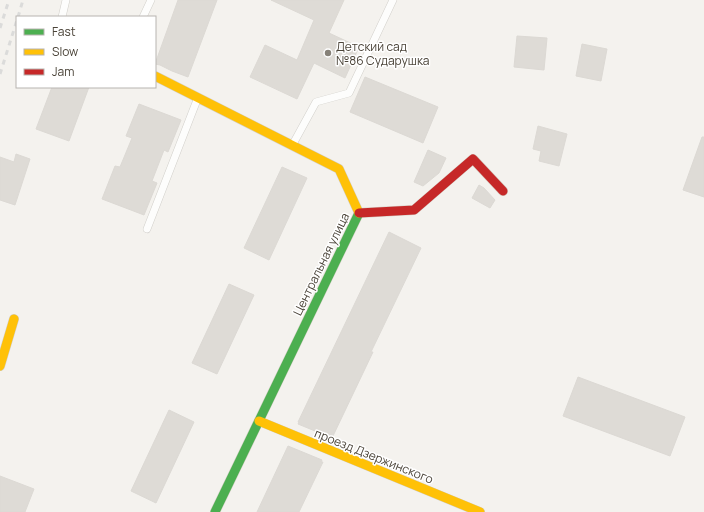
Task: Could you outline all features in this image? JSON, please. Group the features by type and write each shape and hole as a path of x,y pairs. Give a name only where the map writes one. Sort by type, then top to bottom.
{"street":[{"name":"Центральная улица","path":"156,77 339,169 359,213 215,512"},
{"path":"359,213 414,210 473,159 503,191"},
{"path":"0,366 14,319"},
{"name":"проезд Дзержинского","path":"259,421 480,512"}],"lane":[{"path":"62,16 66,0"},
{"path":"143,16 151,0"},
{"path":"292,146 316,102 349,93 393,0"},
{"path":"147,229 198,98"}],"building":[{"path":"178,0 217,0 188,77 156,64"},
{"name":"Детский сад №86 Сударушка","path":"271,0 344,0 329,33 359,47 345,78 314,63 297,99 250,77 265,45 297,60 314,20"},
{"path":"517,36 547,38 544,70 514,67"},
{"path":"582,44 607,49 601,81 576,76"},
{"path":"365,77 438,107 423,143 350,112"},
{"path":"52,88 89,88 69,141 36,129"},
{"path":"139,104 181,120 168,152 164,150 152,181 157,183 144,215 102,199 115,166 120,167 132,138 126,136"},
{"path":"538,126 567,134 559,166 539,161 541,151 533,149"},
{"path":"702,137 704,137 704,197 683,190"},
{"path":"428,150 446,158 439,173 423,186 414,182"},
{"path":"16,154 30,159 15,205 0,200 0,157 14,162"},
{"path":"282,167 307,178 269,260 244,248"},
{"path":"479,185 484,188 495,200 490,208 472,198"},
{"path":"389,232 421,248 332,438 298,424 298,422"},
{"path":"229,284 254,295 217,374 192,363"},
{"path":"578,377 685,417 670,456 563,416"},
{"path":"169,410 194,422 156,503 131,491"},
{"path":"288,446 322,460 321,462 323,462 299,512 257,512"},
{"path":"0,476 34,489 25,512 0,512"}],"railway":[{"path":"0,28 9,0"},
{"path":"18,16 23,0"},
{"path":"0,74 16,23"}],"traffic: fast":[{"path":"215,512 359,213"}],"traffic: slow":[{"path":"156,77 339,169 359,213"},
{"path":"0,366 14,319"},
{"path":"259,421 480,512"}],"traffic: jam":[{"path":"359,213 414,210 473,159 503,191"}],"place":[{"name":"Детский сад №86 Сударушка","path":"328,53"}]}
